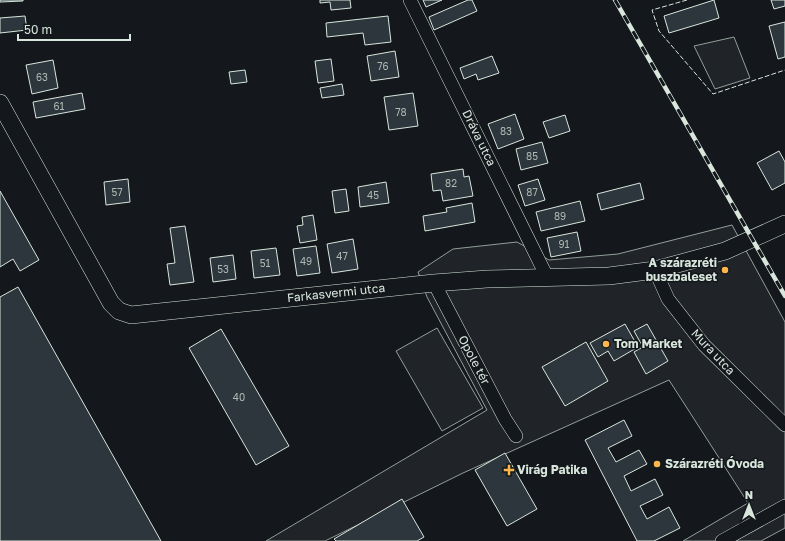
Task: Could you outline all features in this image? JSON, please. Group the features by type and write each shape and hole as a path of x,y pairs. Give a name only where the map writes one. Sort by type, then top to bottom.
{"street":[{"name":"Dráva utca","path":"410,0 547,277"},
{"name":"Farkasvermi utca","path":"0,103 111,303 125,314 132,315 434,282 487,278 609,276 655,270 725,251 785,224"},
{"name":"Mura utca","path":"655,270 668,299 704,345 785,424"},
{"name":"Opole tér","path":"434,282 505,419 516,436"},
{"path":"722,541 785,506"}],"shaded area":[{"path":"734,37 750,78 715,89 694,46"},
{"path":"732,225 785,322 785,528 761,541 683,541 748,503 669,380 463,473 325,541 266,541 487,410 427,297 418,272 453,249 517,242 549,260 618,254"},
{"path":"437,328 483,408 442,431 396,351"}],"building":[{"path":"0,0 23,0 23,1 0,2"},
{"path":"320,0 350,0 351,8 331,10 330,2 320,3"},
{"path":"423,0 442,0 426,7"},
{"path":"468,0 472,0 477,11 434,30 429,17"},
{"path":"714,0 719,18 669,33 664,16"},
{"path":"771,0 785,0 785,6 774,9"},
{"path":"25,16 27,30 0,33 0,18"},
{"path":"388,16 391,42 365,45 363,33 327,37 326,23"},
{"path":"785,22 785,57 778,59 769,26"},
{"path":"395,51 399,77 371,81 367,56"},
{"path":"492,56 499,73 478,80 476,74 464,79 460,68"},
{"path":"331,59 334,81 318,83 315,61"},
{"path":"53,60 58,88 32,94 26,65"},
{"path":"245,70 247,82 231,84 229,72"},
{"path":"342,84 344,95 322,98 320,88"},
{"path":"82,93 85,109 36,118 33,102"},
{"path":"413,93 418,126 389,130 384,97"},
{"path":"515,114 524,139 498,149 488,124"},
{"path":"565,115 570,131 549,138 543,122"},
{"path":"542,142 548,163 521,170 516,149"},
{"path":"779,151 785,162 785,183 772,190 757,163"},
{"path":"463,169 464,177 469,176 473,196 443,201 441,190 433,191 431,174"},
{"path":"128,179 130,202 106,205 104,182"},
{"path":"538,179 545,200 525,206 518,185"},
{"path":"386,182 389,203 360,207 358,187"},
{"path":"640,183 644,199 601,210 597,194"},
{"path":"346,189 349,211 335,213 332,191"},
{"path":"0,191 39,260 20,271 13,259 0,267"},
{"path":"580,201 585,221 541,231 536,212"},
{"path":"472,203 475,222 425,231 423,216 447,212 446,208"},
{"path":"313,215 317,240 300,243 297,226 303,225 302,217"},
{"path":"185,226 194,282 170,285 167,264 175,263 170,228"},
{"path":"577,232 581,251 551,257 547,238"},
{"path":"353,239 358,269 332,273 327,244"},
{"path":"316,246 320,273 297,276 293,249"},
{"path":"276,248 280,275 254,278 251,251"},
{"path":"233,255 236,279 213,282 210,258"},
{"path":"18,287 161,541 0,541 0,297"},
{"path":"625,324 638,347 614,361 608,351 598,357 590,343"},
{"path":"647,324 668,361 646,374 634,352 643,347 634,331"},
{"path":"221,329 289,446 256,465 189,348"},
{"path":"586,342 608,381 565,406 542,367"},
{"path":"624,420 632,436 608,448 616,462 639,450 647,464 624,476 631,491 655,479 663,495 640,506 647,519 669,507 680,528 654,541 637,541 585,440"},
{"path":"505,453 537,509 507,526 475,470"},
{"path":"402,499 424,537 417,541 336,541 334,539"}],"railway":[{"path":"615,0 785,296"}],"fence":[{"path":"687,0 652,10 659,31 713,94 785,70"}],"place":[{"name":"A szárazréti buszbaleset","path":"725,270"},
{"name":"Tom Market","path":"606,344"},
{"name":"Szárazréti Óvoda","path":"657,464"},
{"name":"Virág Patika","path":"509,470"}]}
